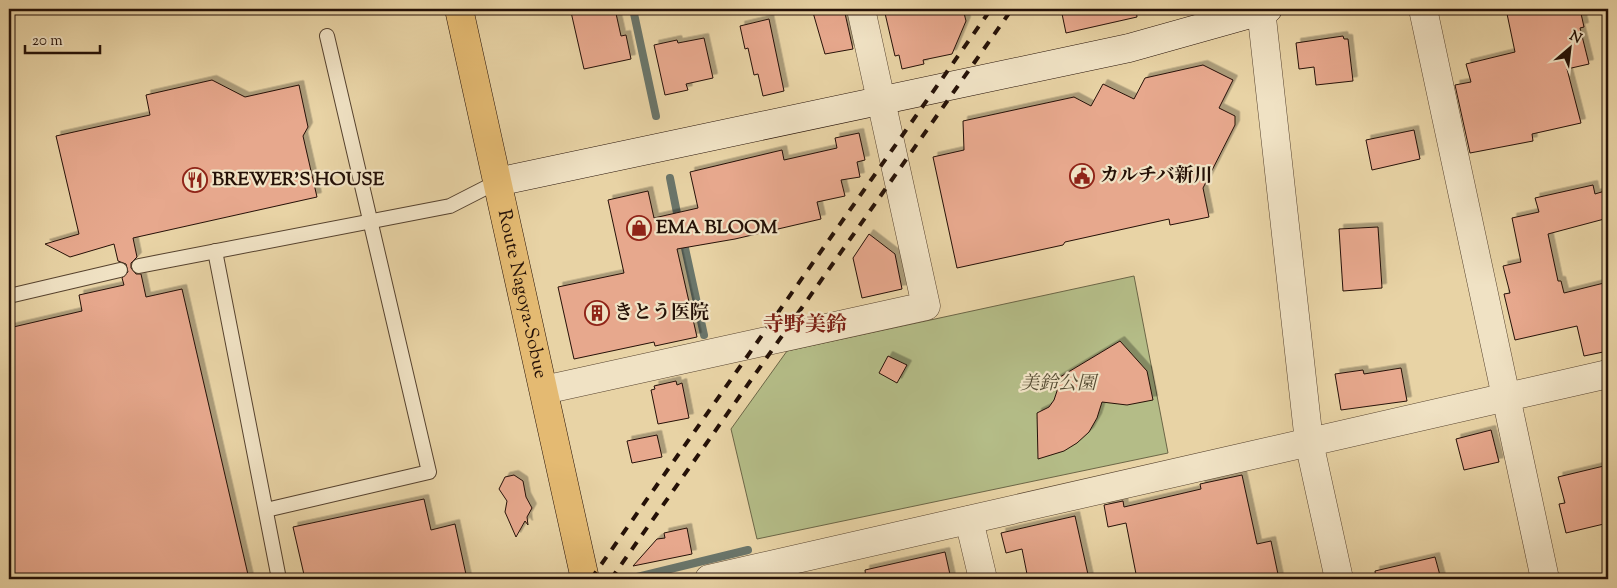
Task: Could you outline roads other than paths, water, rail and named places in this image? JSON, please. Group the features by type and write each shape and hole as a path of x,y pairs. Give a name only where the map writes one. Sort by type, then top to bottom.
{"main road":[{"name":"Route Nagoya-Sobue","path":"459,9 585,579"}],"street":[{"path":"544,390 926,306 861,9"},
{"path":"1423,9 1545,579"},
{"path":"497,182 882,102 1129,48 1264,10 1284,228 1309,442 1339,579"},
{"path":"709,579 1608,374"},
{"path":"969,520 982,579"}],"lane":[{"path":"266,510 429,472 327,36"},
{"path":"139,266 450,206 497,182"},
{"path":"215,251 280,579"},
{"path":"9,296 120,270"}],"waterway":[{"path":"633,9 656,116"},
{"path":"670,178 679,223"},
{"path":"683,239 704,335"},
{"path":"629,579 748,550"}],"railway":[{"path":"591,579 991,9"},
{"path":"611,579 1012,9"}],"place":[{"name":"カルチバ新川","path":"1082,176"},
{"name":"BREWER'S HOUSE","path":"195,180"},
{"name":"EMA BLOOM","path":"639,228"},
{"name":"きとう医院","path":"597,313"}],"district":[{"name":"寺野美鈴","path":"805,326"}],"park label":[{"name":"美鈴公園","path":"1058,384"}]}
